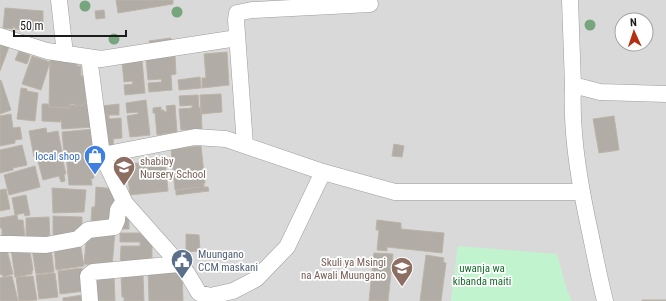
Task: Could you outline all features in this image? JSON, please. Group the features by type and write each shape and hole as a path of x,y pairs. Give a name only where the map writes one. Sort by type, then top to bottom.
{"street":[{"path":"59,0 65,54"},
{"path":"570,0 574,147 605,301"},
{"path":"245,145 236,12 370,4"},
{"path":"0,36 47,51 101,59 237,38"},
{"path":"89,57 102,156 124,201 187,273 199,293 207,298 234,291 256,279 287,247 323,172"},
{"path":"573,85 583,89 600,92 666,94"},
{"path":"102,156 195,138 226,139 323,172 395,192 582,192"},
{"path":"0,244 46,245 78,239 88,230 114,227 117,220 118,210 124,201"},
{"path":"90,301 88,276 90,273 179,264"}],"shaded area":[{"path":"0,0 666,0 666,301 0,301"}],"green space":[{"name":"uwanja wa kibanda maiti","path":"458,246 557,254 567,291 572,301 451,301"}],"building":[{"path":"116,0 173,0 173,4 118,13"},
{"path":"5,8 43,11 41,31 15,29 15,27 13,27 13,29 3,28"},
{"path":"104,10 105,18 96,19 95,11"},
{"path":"171,38 172,47 151,48 149,41"},
{"path":"0,43 9,47 0,71"},
{"path":"19,51 30,55 27,64 15,60"},
{"path":"227,52 229,85 202,88 202,78 206,78 204,54"},
{"path":"32,56 50,62 41,90 22,84"},
{"path":"175,56 176,74 171,75 172,90 149,92 148,83 162,82 161,79 148,80 146,59"},
{"path":"50,60 78,61 77,66 81,66 81,76 85,75 89,103 75,106 75,104 70,104 70,108 49,107"},
{"path":"142,60 145,93 125,95 124,85 133,84 132,81 124,82 122,62"},
{"path":"200,77 201,88 179,90 178,80"},
{"path":"1,80 11,110 0,114 0,81"},
{"path":"21,88 38,93 35,121 17,119"},
{"path":"221,94 222,112 201,114 200,95"},
{"path":"198,95 199,108 201,107 202,129 181,130 179,109 192,108 192,105 180,106 179,96"},
{"path":"146,100 150,135 130,137 127,116 138,114 138,112 127,113 126,103"},
{"path":"85,103 92,103 94,127 62,129 61,120 60,122 42,121 42,104 49,104 49,107 70,108 70,105 84,105"},
{"path":"119,104 119,115 102,115 101,106"},
{"path":"175,105 177,132 157,135 155,113 153,113 153,108 161,107 161,110 164,110 164,112 167,111 166,106"},
{"path":"11,114 13,128 20,127 22,139 15,140 15,143 0,146 0,116"},
{"path":"109,115 109,119 121,118 122,138 113,139 114,146 106,146 102,116"},
{"path":"614,116 619,150 599,153 593,119"},
{"path":"46,128 47,133 58,131 62,152 34,157 29,131"},
{"path":"94,129 96,152 64,155 62,132"},
{"path":"394,144 404,146 402,157 392,156"},
{"path":"22,145 27,165 0,173 0,150"},
{"path":"201,146 205,183 204,187 208,187 209,191 176,195 176,190 199,187 175,190 171,149"},
{"path":"61,152 66,174 64,174 65,181 61,182 59,176 43,180 37,158"},
{"path":"95,153 96,172 93,173 94,178 91,179 92,185 69,185 66,155"},
{"path":"165,160 168,191 130,195 128,179 121,180 120,165"},
{"path":"35,166 40,187 9,195 4,175"},
{"path":"96,187 115,189 113,225 94,224 94,221 91,221 92,207 95,207"},
{"path":"52,188 86,190 84,212 53,213"},
{"path":"6,189 10,209 0,211 0,190"},
{"path":"26,195 30,215 25,216 24,213 15,215 12,198"},
{"path":"119,213 129,214 129,229 119,229"},
{"path":"17,215 18,220 23,220 25,238 2,241 0,218"},
{"path":"53,216 82,217 82,230 75,230 75,238 55,237 55,235 53,235"},
{"path":"49,217 50,241 26,242 26,218"},
{"path":"377,220 401,223 401,229 444,233 442,253 387,247 387,251 377,250 379,230 376,230"},
{"path":"87,232 115,232 112,267 84,264"},
{"path":"120,233 141,233 141,235 152,235 152,264 120,266 121,246 140,246 140,242 120,242"},
{"path":"186,234 199,235 200,251 186,252"},
{"path":"80,242 84,266 56,270 54,245"},
{"path":"29,245 33,270 32,274 15,277 11,248"},
{"path":"6,246 13,274 3,277 2,274 0,275 0,247"},
{"path":"51,247 54,272 36,274 32,249"},
{"path":"374,253 393,254 388,301 369,301"},
{"path":"426,255 444,258 443,262 446,263 441,301 420,301"},
{"path":"82,268 85,291 60,294 58,271"},
{"path":"182,269 183,301 149,301 148,270"},
{"path":"55,273 58,297 39,299 36,275"},
{"path":"143,274 144,301 124,301 124,297 122,297 121,275"},
{"path":"114,275 115,301 93,301 91,277"},
{"path":"12,276 18,301 0,301 0,278"},
{"path":"33,276 37,300 19,301 16,277"},
{"path":"83,295 84,301 63,301 63,298"},
{"path":"666,300 666,301 642,301"}],"place":[{"name":"local shop","path":"95,176"},
{"name":"shabiby Nursery School","path":"124,186"},
{"name":"Muungano CCM maskani","path":"182,280"},
{"name":"Skuli ya Msingi na Awali Muungano","path":"402,288"}]}
